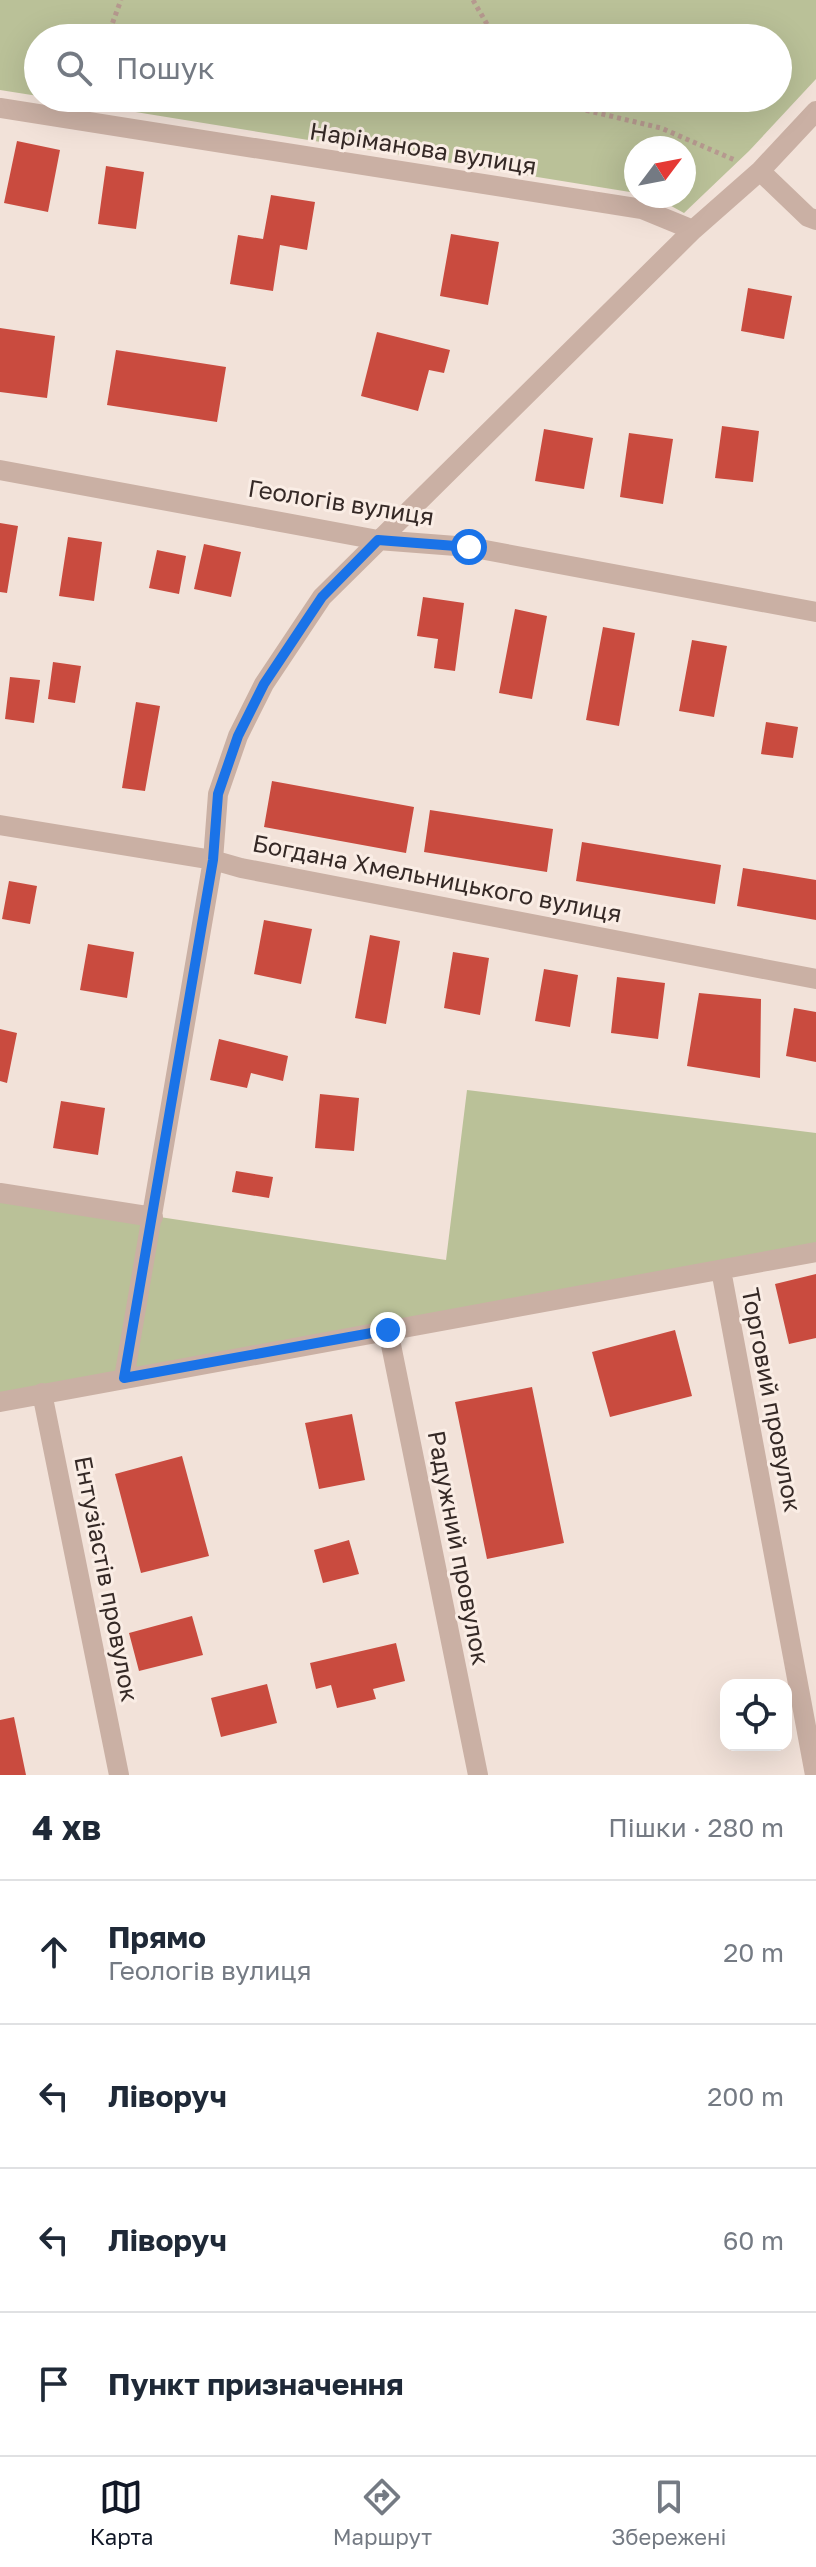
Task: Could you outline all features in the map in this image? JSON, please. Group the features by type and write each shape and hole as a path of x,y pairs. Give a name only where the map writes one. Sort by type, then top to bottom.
{"street":[{"name":"Наріманова вулиця","path":"0,108 24,112"},
{"path":"124,1378 213,860 218,794 238,736 264,684 322,597 693,230 760,171 816,111"},
{"name":"Наріманова вулиця","path":"25,112 642,209 693,230"},
{"path":"760,171 808,217 816,220"},
{"name":"Геологів вулиця","path":"0,470 378,540 469,547 816,612"},
{"name":"Богдана Хмельницького вулиця","path":"0,825 213,860 241,868 816,979"},
{"path":"0,1193 153,1217"},
{"path":"0,1402 816,1252"},
{"name":"Торговий провулок","path":"721,1270 815,1775"},
{"name":"Радужний провулок","path":"388,1330 478,1775"},
{"name":"Ентузіастів провулок","path":"42,1393 119,1775"}],"path":[{"path":"112,24 121,0"},
{"path":"473,0 487,24"},
{"path":"593,112 661,128 760,171"}],"green space":[{"path":"0,0 816,0 816,79 792,105 792,24 24,24 24,94 0,90"},
{"path":"136,112 785,112 696,202 696,136 624,136 624,191"},
{"path":"467,1090 816,1133 816,1252 0,1402 0,1193 446,1260"}],"building":[{"path":"17,141 60,150 48,212 4,203"},
{"path":"106,166 144,172 136,229 98,224"},
{"path":"271,195 315,202 307,250 280,245 273,291 230,284 238,235 263,239"},
{"path":"451,234 499,242 488,305 440,296"},
{"path":"748,288 792,296 784,339 741,331"},
{"path":"0,328 55,336 47,398 0,392"},
{"path":"377,332 450,350 444,373 429,370 418,411 361,396"},
{"path":"116,350 226,367 217,422 107,405"},
{"path":"722,426 759,431 753,482 715,478"},
{"path":"544,429 593,438 584,489 535,481"},
{"path":"629,433 673,439 663,504 620,497"},
{"path":"0,523 18,526 7,593 0,592"},
{"path":"68,537 102,542 94,601 59,596"},
{"path":"204,544 241,552 231,597 194,589"},
{"path":"157,550 186,556 179,594 149,588"},
{"path":"423,597 464,603 455,671 434,668 438,639 417,636"},
{"path":"515,609 547,616 532,699 499,693"},
{"path":"603,627 635,633 619,726 586,720"},
{"path":"692,640 727,646 714,717 679,711"},
{"path":"53,662 81,666 75,703 48,699"},
{"path":"10,677 40,680 34,723 5,719"},
{"path":"136,702 160,706 145,791 122,788"},
{"path":"766,722 798,727 793,758 761,754"},
{"path":"272,781 414,807 406,853 264,827"},
{"path":"430,810 553,829 547,872 424,852"},
{"path":"582,842 721,865 715,904 576,881"},
{"path":"743,868 816,880 816,920 737,906"},
{"path":"9,881 37,886 30,924 2,919"},
{"path":"264,920 312,929 301,984 254,974"},
{"path":"370,935 400,941 386,1024 355,1018"},
{"path":"88,944 134,952 127,998 80,990"},
{"path":"453,952 489,958 480,1015 444,1008"},
{"path":"544,969 578,975 570,1027 535,1021"},
{"path":"617,977 665,983 658,1039 611,1033"},
{"path":"699,993 761,999 760,1078 687,1066"},
{"path":"794,1008 816,1012 816,1062 786,1056"},
{"path":"0,1029 17,1033 7,1083 0,1081"},
{"path":"219,1039 288,1056 283,1081 251,1073 247,1088 210,1080"},
{"path":"320,1094 359,1098 354,1151 315,1148"},
{"path":"61,1101 105,1108 98,1155 53,1148"},
{"path":"236,1171 273,1177 269,1198 232,1192"},
{"path":"816,1274 816,1338 789,1344 775,1284"},
{"path":"675,1330 692,1396 610,1417 592,1352"},
{"path":"532,1387 564,1543 487,1559 455,1402"},
{"path":"352,1414 365,1480 319,1489 305,1423"},
{"path":"182,1456 209,1556 141,1573 115,1474"},
{"path":"349,1540 359,1574 323,1583 314,1550"},
{"path":"192,1616 203,1655 139,1671 129,1633"},
{"path":"396,1643 405,1681 373,1689 376,1699 337,1708 331,1685 316,1689 310,1663"},
{"path":"267,1684 277,1723 221,1737 211,1698"},
{"path":"14,1717 26,1775 0,1775 0,1720"}],"route":[{"path":"388,1330 124,1378 213,860 218,794 238,736 264,684 322,597 378,540 469,547"}]}
